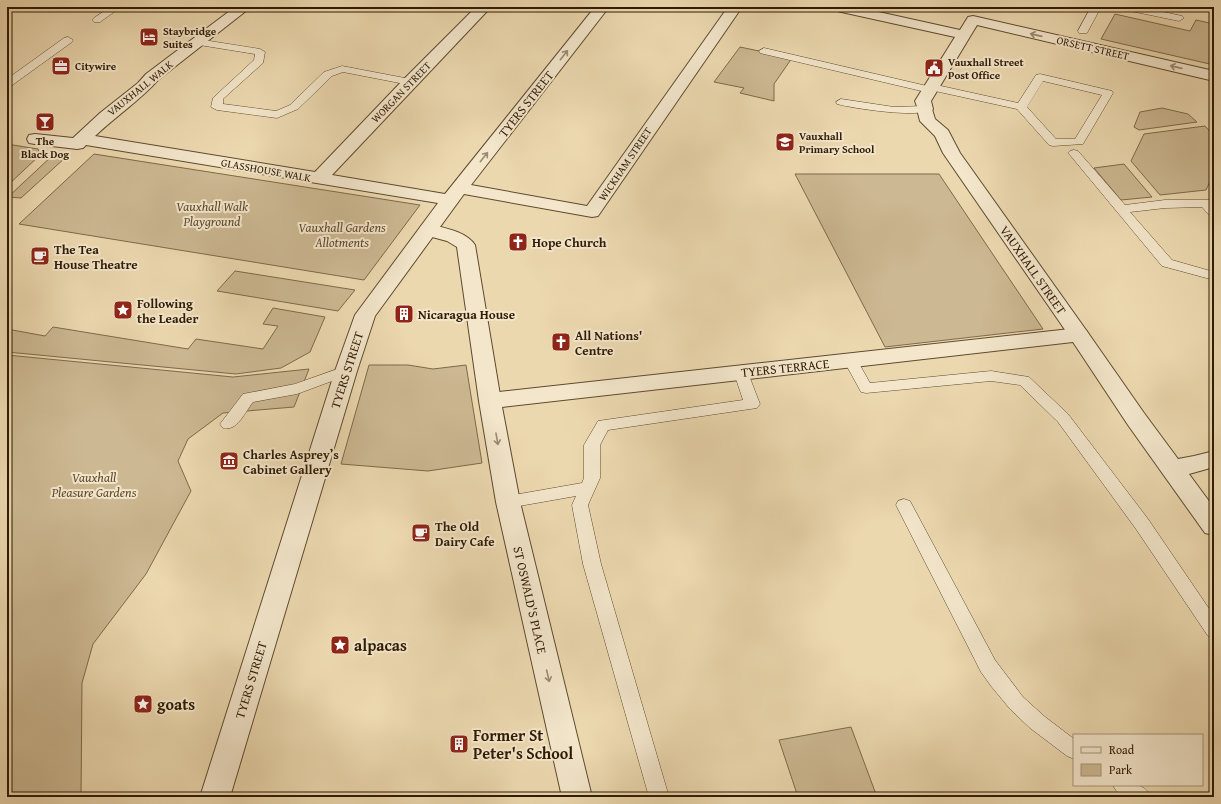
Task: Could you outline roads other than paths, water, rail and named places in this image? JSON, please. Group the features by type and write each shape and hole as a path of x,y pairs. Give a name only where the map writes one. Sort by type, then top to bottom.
{"street":[{"name":"VAUXHALL WALK","path":"80,142 106,116 144,86 152,77 244,7"},
{"name":"WORGAN STREET","path":"319,179 410,82 484,7"},
{"name":"TYERS STREET","path":"215,797 346,371 365,316 455,194 602,7"},
{"name":"WICKHAM STREET","path":"455,194 592,212 735,7"},
{"path":"837,7 964,35"},
{"path":"925,109 923,102 981,7"},
{"name":"ORSETT STREET","path":"973,20 1214,76"},
{"name":"VAUXHALL STREET","path":"925,109 926,118 930,124 941,131 956,159 1214,526"},
{"name":"GLASSHOUSE WALK","path":"35,138 80,142 319,179 455,194"},
{"name":"ST OSWALD'S PLACE","path":"428,230 454,237 466,245 490,401 508,502 577,797"},
{"name":"TYERS TERRACE","path":"490,401 1079,336"},
{"path":"1172,468 1194,465 1214,459"}],"lane":[{"path":"97,20 116,7"},
{"path":"1083,31 1096,7"},
{"path":"1126,7 1179,18"},
{"path":"7,84 68,40"},
{"path":"197,42 260,52 259,61 218,98 217,107 277,115 294,107 328,74 342,69 410,82"},
{"path":"764,51 1022,107 1053,143 1079,142 1108,93 1040,77 1022,107"},
{"path":"841,102 894,110 925,109"},
{"path":"1074,153 1167,263 1214,276"},
{"path":"1122,209 1165,204 1205,203 1214,213"},
{"path":"851,361 866,388 991,376 1024,381 1063,418 1142,524 1214,632"},
{"path":"228,424 248,398 297,389 346,371"},
{"path":"659,797 592,564 580,505 592,478 592,445 603,425 752,404 741,373"},
{"path":"508,502 587,488"},
{"path":"904,505 1000,685 1024,712 1073,749"},
{"path":"1124,786 1141,797"}],"place":[{"name":"Staybridge Suites","path":"149,37"},
{"name":"Citywire","path":"61,66"},
{"name":"Vauxhall Street Post Office","path":"934,68"},
{"name":"The Black Dog","path":"45,122"},
{"name":"Vauxhall Primary School","path":"785,142"},
{"name":"Hope Church","path":"518,242"},
{"name":"The Tea House Theatre","path":"40,256"},
{"name":"Following the Leader","path":"123,310"},
{"name":"Nicaragua House","path":"404,314"},
{"name":"All Nations' Centre","path":"561,342"},
{"name":"Charles Asprey’s Cabinet Gallery","path":"229,461"},
{"name":"The Old Dairy Cafe","path":"421,533"},
{"name":"alpacas","path":"340,645"},
{"name":"goats","path":"143,704"},
{"name":"Former St Peter's School","path":"459,744"}],"park label":[{"name":"Vauxhall Walk Playground","path":"212,214"},
{"name":"Vauxhall Gardens Allotments","path":"342,234"},
{"name":"Vauxhall Pleasure Gardens","path":"94,484"}]}
